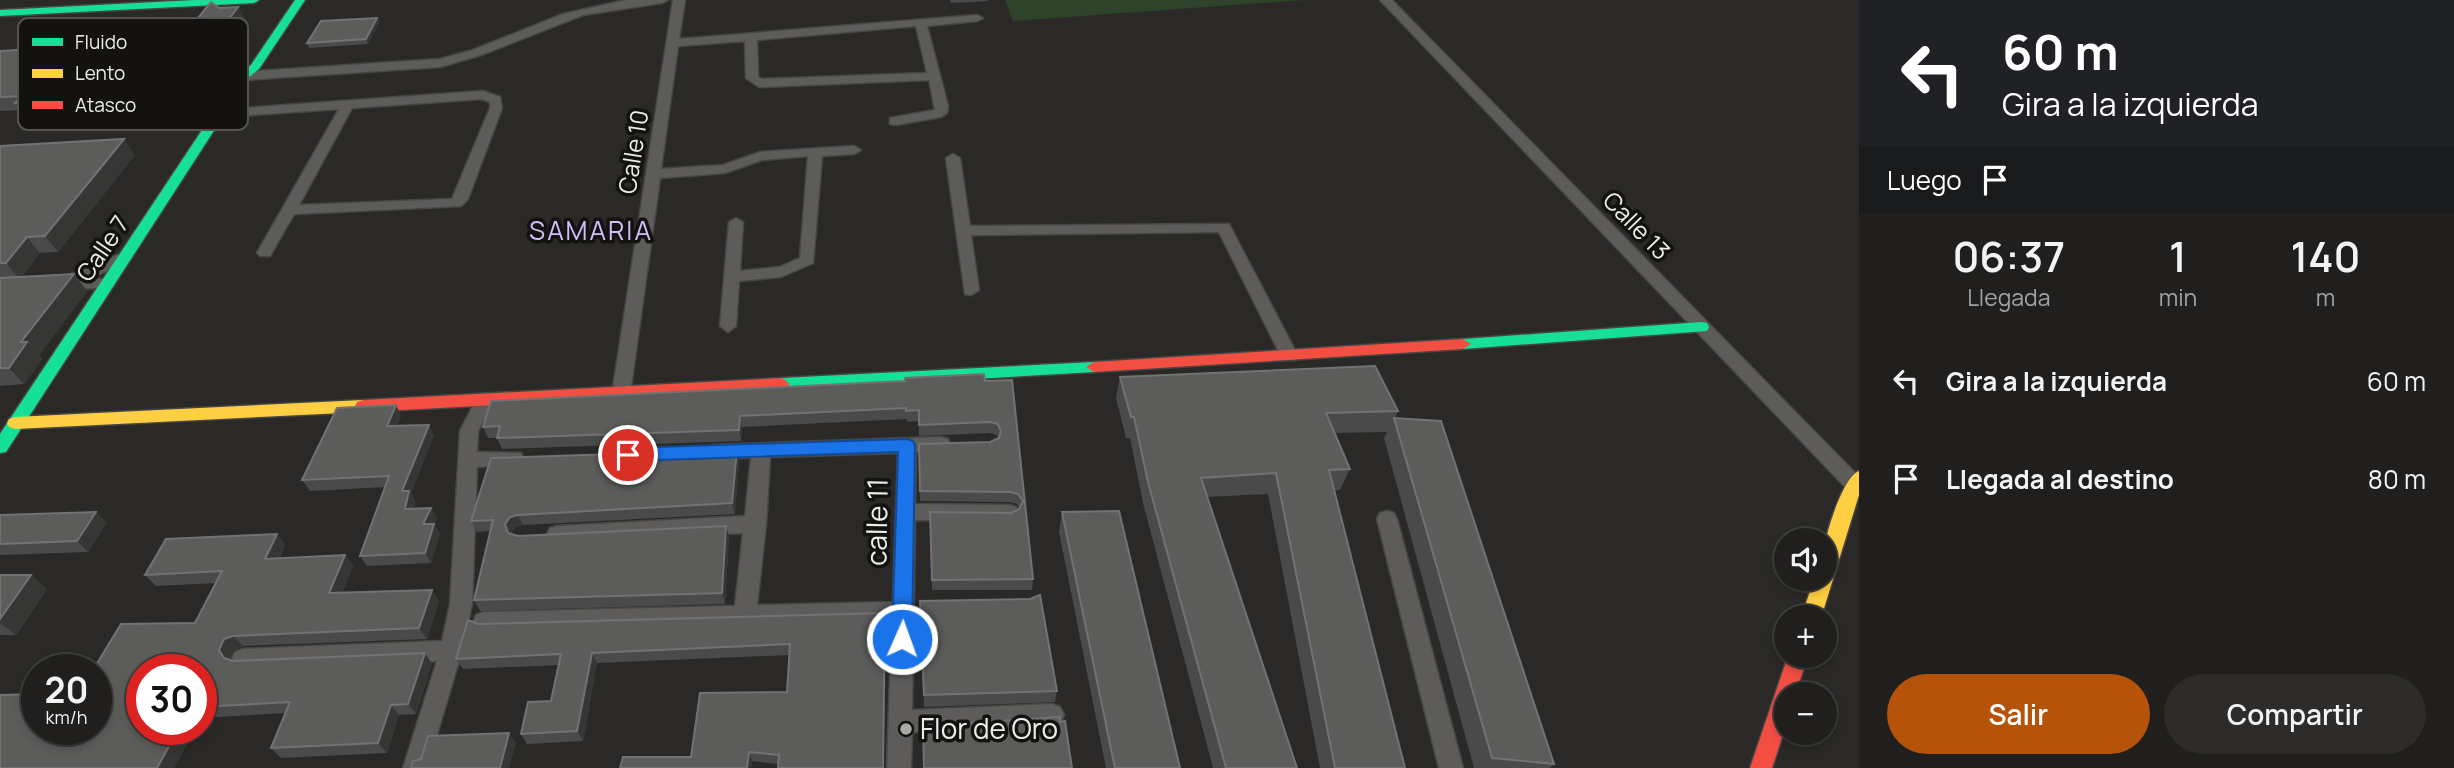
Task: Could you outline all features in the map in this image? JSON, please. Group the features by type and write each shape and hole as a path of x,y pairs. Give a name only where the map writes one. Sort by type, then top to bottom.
{"street":[{"path":"0,13 254,0"},
{"name":"Calle 7","path":"248,73 255,67 298,0"},
{"path":"248,76 449,62 477,54 576,13 663,0"},
{"name":"Calle 10","path":"621,394 679,0"},
{"path":"1386,0 1396,0"},
{"name":"Calle 13","path":"1386,0 1702,327 1857,481"},
{"path":"673,43 976,18"},
{"path":"895,121 941,113 942,106 921,24"},
{"path":"751,38 752,78 760,83 934,76"},
{"path":"248,111 483,95 496,100 496,108 461,199 456,203 289,210"},
{"path":"265,253 348,104"},
{"name":"Calle 7","path":"6,434 210,130"},
{"path":"653,174 725,169 760,156 854,150"},
{"path":"731,277 783,272 808,260 815,152"},
{"path":"953,158 971,290"},
{"path":"728,326 736,222"},
{"path":"963,231 1224,227 1289,356"},
{"path":"107,283 46,286 90,274 124,257"},
{"path":"6,434 484,401 1289,356 1702,327"},
{"path":"415,768 451,651 461,604 469,431 484,401"},
{"path":"692,453 962,444"},
{"name":"calle 11","path":"899,768 908,605 905,512 907,446"},
{"path":"745,615 756,524 761,450"},
{"path":"469,460 538,457"},
{"path":"1837,538 1857,481"},
{"path":"905,512 1009,513"},
{"path":"1388,519 1451,768"},
{"path":"537,535 756,524"},
{"path":"484,622 745,615 908,605"},
{"path":"243,659 451,651"},
{"path":"1762,768 1794,668"},
{"path":"900,721 1052,715"}],"green space":[{"path":"1005,0 1305,0 1013,21"}],"building":[{"path":"211,2 219,8 238,7 230,18 198,18"},
{"path":"377,18 366,39 307,43 321,21"},
{"path":"18,50 18,96 0,97 0,51"},
{"path":"124,139 45,236 27,237 6,263 0,263 0,146"},
{"path":"74,274 21,342 27,342 9,368 0,368 0,278"},
{"path":"1375,366 1398,411 1326,413 1350,469 1329,470 1405,768 1335,768 1276,473 1201,478 1297,768 1226,768 1148,482 1134,417 1131,417 1120,377"},
{"path":"984,374 985,381 1012,380 1033,579 932,580 930,512 1011,513 1019,509 1023,501 1018,494 1010,492 920,491 919,444 990,442 999,438 1001,431 998,424 990,422 919,425 919,410 906,411 906,408 740,416 739,430 497,438 500,426 483,427 491,401 905,381 905,378"},
{"path":"396,405 387,426 429,425 402,491 409,491 405,509 431,508 423,524 434,524 425,553 360,556 389,476 302,480 337,408"},
{"path":"1394,418 1441,421 1554,764 1492,758"},
{"path":"737,450 732,503 518,515 510,517 505,524 508,533 518,536 726,526 722,593 474,600 493,520 471,521 491,458"},
{"path":"1119,511 1180,768 1115,768 1062,512"},
{"path":"96,512 77,541 0,544 0,515"},
{"path":"277,534 265,559 345,555 329,593 432,590 419,628 233,636 224,639 219,650 224,658 233,661 425,653 408,704 391,705 378,743 271,748 290,702 217,706 217,654 126,654 126,745 170,745 157,768 0,768 0,695 21,694 21,745 112,745 112,654 103,654 121,624 195,623 222,571 145,575 166,539"},
{"path":"0,575 31,575 0,619"},
{"path":"1040,595 1057,691 924,695 920,601 1030,599"},
{"path":"885,613 883,768 778,768 779,755 749,752 747,768 620,768 623,757 691,757 700,693 787,692 790,644 592,653 577,731 521,734 528,702 551,701 561,654 456,659 468,620 478,624"},
{"path":"1060,717 1060,722 1065,721 1072,768 924,768 923,726"},
{"path":"509,733 500,768 411,768 413,761 421,759 428,736"}],"traffic: fast":[{"path":"0,13 254,0"},
{"path":"248,73 255,67 300,0"},
{"path":"0,447 208,130"},
{"path":"1463,344 1702,327"},
{"path":"782,384 1094,367"}],"traffic: slow":[{"path":"15,423 363,406"},
{"path":"1837,536 1854,484 1859,478"},
{"path":"1815,605 1819,591"}],"traffic: jam":[{"path":"1094,367 1463,344"},
{"path":"363,406 782,384"},
{"path":"1761,768 1794,668"}],"place":[{"name":"Flor de Oro","path":"906,729"}],"district":[{"name":"SAMARIA","path":"591,231"}],"route":[{"path":"628,455 907,446 902,639"}]}
